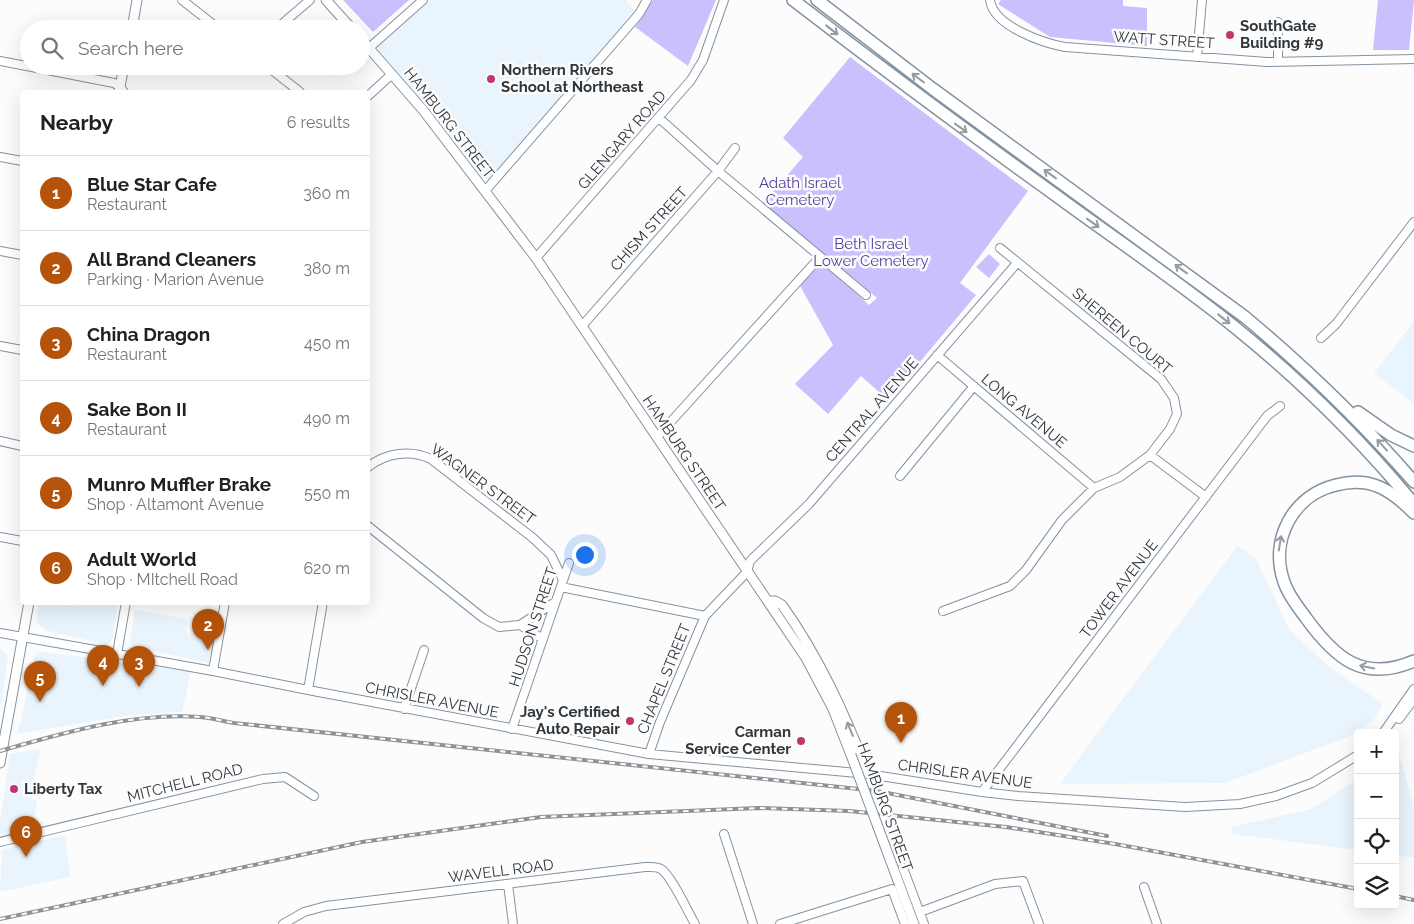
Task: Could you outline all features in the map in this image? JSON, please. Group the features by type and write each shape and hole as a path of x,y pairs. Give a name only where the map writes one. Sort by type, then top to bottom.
{"highway":[{"path":"793,0 909,90 1187,290 1236,328 1289,373 1327,410 1370,454 1414,504"},
{"path":"817,0 925,84 1220,298 1376,426 1414,446"},
{"path":"1292,357 1360,422 1414,482"},
{"path":"1414,513 1392,493 1377,486 1350,482 1331,486 1313,494 1297,508 1282,535 1279,555 1281,574 1288,592 1320,637 1335,653 1357,665 1376,669 1396,667 1414,661"}],"main road":[{"path":"134,20 137,0"},
{"path":"326,0 344,20"},
{"name":"HAMBURG STREET","path":"370,49 423,110 536,258 806,658 833,709 914,924"},
{"path":"121,90 123,75"},
{"path":"769,601 775,601 782,605 819,664 840,704 868,774"},
{"path":"0,764 3,733 28,605"}],"street":[{"path":"182,0 208,20"},
{"path":"287,20 310,0"},
{"path":"370,47 423,0"},
{"path":"485,191 639,14 646,0"},
{"name":"WATT STREET","path":"990,0 992,8 1014,28 1043,42 1065,48 1278,62 1414,59"},
{"path":"1197,57 1202,0"},
{"name":"GLENGARY ROAD","path":"536,258 691,80 703,60 724,1"},
{"path":"1278,22 1278,62"},
{"path":"0,61 20,65"},
{"path":"370,94 392,74"},
{"path":"73,75 114,83 120,90"},
{"path":"278,75 297,90"},
{"path":"659,118 718,172 866,295"},
{"name":"CHISM STREET","path":"582,326 718,172 734,148"},
{"path":"0,157 20,161"},
{"path":"1321,338 1336,324 1414,222"},
{"name":"SHEREEN COURT","path":"943,611 1010,586 1026,570 1062,520 1094,488 1120,477 1150,455 1170,429 1177,414 1174,398 1160,379 1000,248"},
{"path":"0,251 20,255"},
{"path":"657,438 820,257"},
{"name":"CENTRAL AVENUE","path":"747,572 750,560 809,504 1017,262"},
{"path":"0,346 20,350"},
{"name":"LONG AVENUE","path":"937,355 1094,488"},
{"path":"900,476 974,386"},
{"name":"TOWER AVENUE","path":"982,792 1267,416 1280,406"},
{"path":"0,441 20,446"},
{"name":"WAGNER STREET","path":"370,465 377,460 407,452 431,459 533,538 551,555 562,583"},
{"path":"1150,455 1206,497"},
{"path":"370,528 483,618 499,627 520,625 556,602"},
{"path":"0,537 20,541"},
{"name":"HUDSON STREET","path":"512,729 569,562"},
{"name":"CHAPEL STREET","path":"648,754 704,616 747,572"},
{"path":"562,583 704,616"},
{"path":"117,654 125,605"},
{"path":"213,671 224,605"},
{"path":"308,690 322,605"},
{"path":"520,625 543,639"},
{"name":"CHRISLER AVENUE","path":"0,633 213,671 404,709 648,754 868,774 1018,796 1203,807 1240,804 1276,796 1303,786 1354,758"},
{"path":"404,709 424,650"},
{"path":"1387,729 1414,689"},
{"path":"1388,729 1400,718 1414,699"},
{"name":"MITCHELL ROAD","path":"0,842 263,779 285,777 314,796"},
{"path":"724,834 753,924"},
{"name":"WAVELL ROAD","path":"284,924 304,912 326,906 655,867 662,869 667,876 695,924"},
{"path":"903,868 924,924"},
{"path":"920,912 995,884 1023,881 1039,924"},
{"path":"508,884 513,924"},
{"path":"1144,887 1157,924"},
{"path":"780,924 892,890 905,924"}],"shaded area":[{"name":"Northern Rivers School at Northeast","path":"430,0 626,0 635,12 488,182 431,110 377,48"},
{"path":"1414,321 1414,404 1374,373"},
{"path":"1237,546 1256,558 1289,629 1328,666 1383,704 1374,720 1361,729 1354,729 1353,735 1225,783 1060,784"},
{"path":"39,605 77,607 78,605 118,606 110,643 105,644 46,631 36,621"},
{"path":"135,610 187,619 187,633 194,635 193,638 214,642 210,663 131,646"},
{"path":"0,648 8,656 0,712"},
{"path":"42,652 191,671 182,712 130,715 16,734 21,721 34,658 37,653"},
{"path":"41,749 29,799 37,800 33,829 2,835 0,833 0,821 10,754"},
{"path":"1399,753 1414,806 1414,858 1399,856"},
{"path":"1354,782 1354,849 1232,834 1232,827 1311,809"},
{"path":"65,835 70,877 0,892 2,850"}],"green space":[{"path":"343,0 409,0 373,32 370,29 370,20 362,20"},
{"path":"653,0 716,0 688,66 635,27"},
{"path":"1001,0 1123,0 1123,6 1147,8 1147,46 1050,37 998,4"},
{"path":"1378,0 1414,0 1409,50 1373,50"},
{"path":"850,57 1028,191 960,283 976,295 888,400 861,376 828,414 795,384 833,345 799,284 821,261 869,305 877,298 763,203 803,157 783,138"},
{"path":"989,254 1000,264 989,278 976,267"}],"railway":[{"path":"0,751 99,725 175,716 200,717 234,723 877,791 1107,836"},
{"path":"0,919 362,842 541,817 759,808 849,811 1006,827 1115,844 1354,888"},
{"path":"1399,897 1414,900"}],"place":[{"name":"SouthGate Building #9","path":"1230,35"},
{"name":"Northern Rivers School at Northeast","path":"491,79"},
{"name":"All Brand Cleaners","path":"208,650"},
{"name":"Sake Bon II","path":"103,686"},
{"name":"China Dragon","path":"139,687"},
{"name":"Munro Muffler Brake","path":"40,702"},
{"name":"Jay's Certified Auto Repair","path":"630,721"},
{"name":"Carman Service Center","path":"801,741"},
{"name":"Blue Star Cafe","path":"901,743"},
{"name":"Liberty Tax","path":"14,789"},
{"name":"Adult World","path":"26,857"}],"park label":[{"name":"Adath Israel Cemetery","path":"800,192"},
{"name":"Beth Israel Lower Cemetery","path":"871,252"}]}
